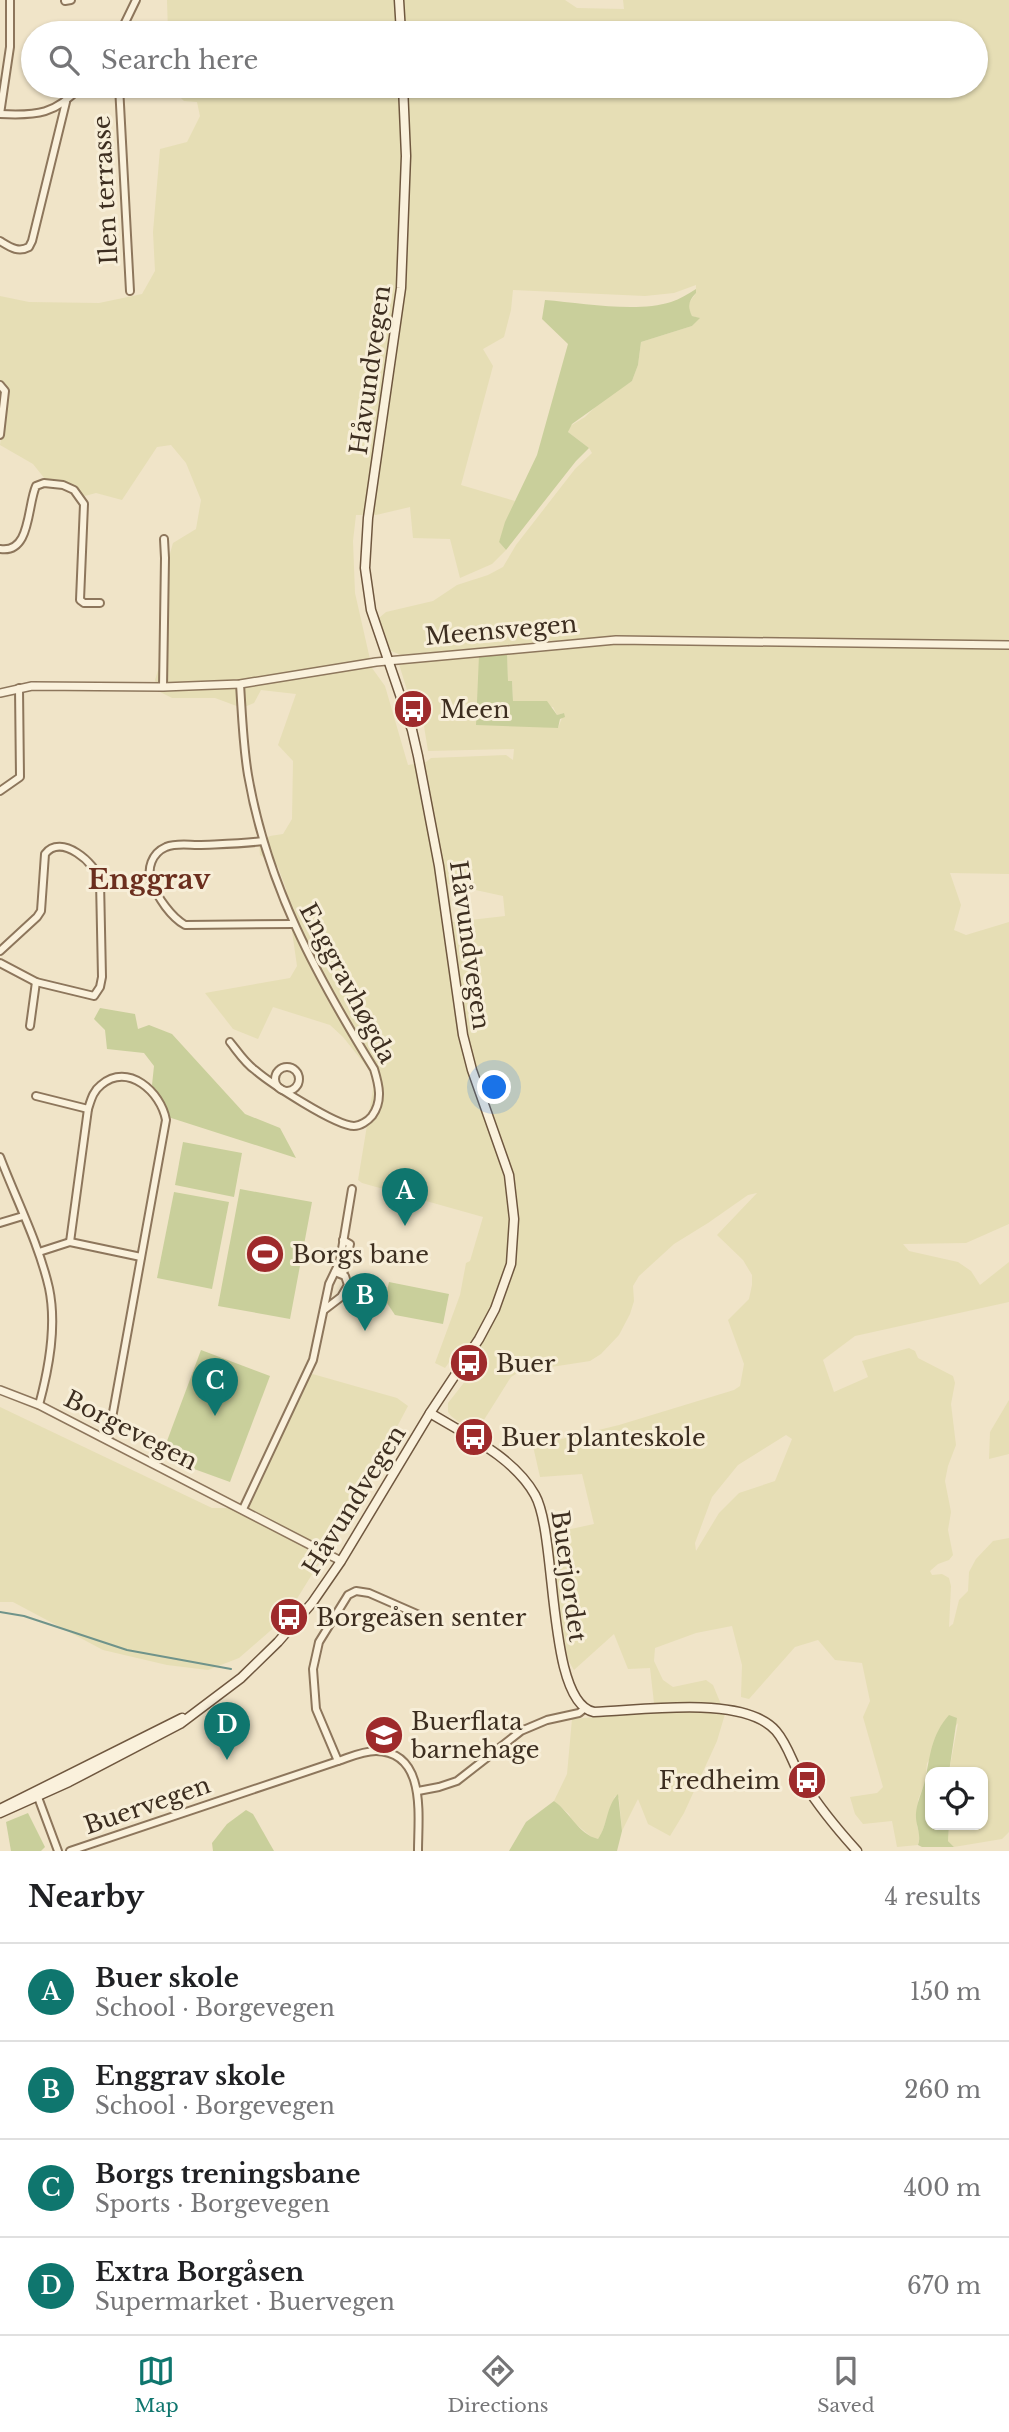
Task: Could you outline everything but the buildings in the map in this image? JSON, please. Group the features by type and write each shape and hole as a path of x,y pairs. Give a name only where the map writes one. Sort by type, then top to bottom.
{"main road":[{"path":"399,0 400,21"},
{"name":"Håvundvegen","path":"0,1811 198,1710 261,1660 312,1603 341,1561 430,1413 483,1332 500,1298 511,1264 513,1212 505,1163 472,1070 463,1035 430,816 412,730 369,600 365,555 402,271 406,156 404,98"},
{"name":"Buerjordet","path":"430,1413 503,1460 521,1476 534,1493 547,1533 560,1651 575,1696 584,1709"},
{"path":"584,1709 594,1712 713,1709 743,1712 761,1718 782,1738 804,1782 857,1851"}],"street":[{"path":"10,0 10,47 0,114 34,114 54,109 70,98"},
{"path":"65,1 71,0"},
{"path":"126,21 136,0"},
{"name":"Ilen terrasse","path":"119,98 130,292"},
{"path":"0,241 12,248 24,250 32,241 66,102"},
{"path":"0,435 5,407 5,391 1,385"},
{"path":"0,550 7,551 17,547 22,540 36,486 44,483 58,484 75,491 84,504 80,600 84,603 100,603"},
{"path":"163,687 164,540"},
{"name":"Meensvegen","path":"0,693 19,688 240,684 388,660 616,640 1009,645"},
{"name":"Enggravhøgda","path":"230,1042 252,1068 281,1089 338,1121 354,1126 372,1116 380,1096 374,1069 311,961 293,924 263,841 247,772 240,684"},
{"path":"0,791 20,777 19,688"},
{"path":"263,841 169,846 155,855 150,864 151,880 169,910 185,925 293,924"},
{"path":"0,951 37,918 41,911 45,855 49,849 59,846 73,851 95,868 100,881 102,977 94,996 36,982 0,963"},
{"path":"30,1026 36,982"},
{"path":"70,1242 88,1109 93,1094 100,1085 117,1078 135,1078 149,1088 164,1110 166,1119 108,1440"},
{"path":"36,1096 88,1109"},
{"path":"0,1157 39,1252 49,1290 52,1320 47,1377 40,1405"},
{"path":"243,1509 307,1373 317,1343 329,1284 340,1261 352,1189"},
{"path":"0,1223 23,1216"},
{"path":"343,1240 350,1244 343,1274"},
{"path":"39,1252 70,1242 141,1257"},
{"path":"324,1310 336,1302 346,1289 348,1281 343,1274 335,1272"},
{"name":"Borgevegen","path":"0,1390 40,1405 341,1561"},
{"path":"338,1761 316,1709 313,1670 319,1642 348,1595 356,1591 369,1592 433,1621"},
{"path":"418,1851 418,1791 457,1781 521,1731 547,1720 579,1713 584,1709"},
{"name":"Buervegen","path":"70,1851 366,1752 390,1754 401,1760 410,1770 418,1791"},
{"path":"36,1794 58,1851"}],"shaded area":[{"path":"167,0 565,0 577,8 624,9 623,0 1009,0 1009,874 950,873 961,905 954,930 966,935 1009,922 1009,1224 966,1243 903,1244 909,1251 958,1262 971,1271 980,1285 1009,1262 1009,1302 855,1336 823,1360 834,1392 868,1377 862,1361 909,1348 915,1351 918,1358 953,1376 955,1383 951,1404 956,1445 945,1481 951,1512 948,1530 953,1555 930,1571 932,1575 942,1574 949,1578 949,1627 953,1624 959,1600 968,1591 969,1572 976,1559 993,1541 1009,1538 1009,1832 1002,1839 954,1847 948,1841 949,1830 988,1830 988,1767 950,1767 958,1723 925,1767 925,1782 918,1800 918,1845 897,1847 892,1821 863,1824 855,1814 850,1797 877,1793 883,1787 863,1717 870,1701 862,1663 835,1660 818,1640 795,1647 749,1699 741,1697 742,1665 732,1626 696,1633 655,1648 654,1661 663,1680 673,1687 706,1680 713,1685 725,1714 717,1741 684,1813 670,1836 648,1824 638,1799 622,1831 619,1798 615,1796 598,1839 594,1839 572,1821 569,1814 554,1801 567,1774 572,1719 655,1712 650,1668 628,1669 614,1634 574,1670 568,1660 543,1535 594,1524 582,1474 540,1477 533,1446 619,1425 740,1386 744,1364 728,1320 749,1299 752,1275 743,1260 717,1235 757,1193 748,1195 674,1244 639,1276 633,1286 634,1301 630,1314 619,1335 601,1354 590,1361 519,1372 511,1377 477,1431 468,1429 451,1416 448,1403 470,1375 480,1350 463,1343 445,1368 435,1363 460,1295 466,1263 470,1261 483,1217 358,1180 375,1077 330,1025 273,1007 258,1039 233,1029 205,993 290,978 297,966 286,889 278,867 260,855 259,843 270,836 283,834 292,819 293,761 278,745 296,694 261,690 254,703 242,708 215,698 172,698 160,692 155,680 160,664 169,557 173,543 196,529 201,500 186,463 171,445 157,447 122,500 96,493 81,497 45,479 33,464 0,445 6,400 0,397 0,296 29,302 99,303 142,294 155,271 153,232 160,149 187,142 200,116 197,102 184,101 181,98 988,98 988,21 168,21","holes":["696,285 696,293 689,303 692,316 699,318 692,326 641,342 638,365 632,381 570,426 568,432 592,453 575,469 516,545 503,567 457,585 433,601 386,612 379,618 391,651 401,655 613,636 613,643 507,652 508,681 512,681 513,701 553,707 557,715 564,713 558,728 527,725 479,655 399,664 407,690 417,704 428,751 514,749 513,760 506,755 431,758 426,762 408,765 385,686 372,668 355,593 353,541 356,515 376,515 410,507 413,538 450,539 460,578 492,564 506,550 499,542 515,501 461,485 493,366 483,349 504,337 513,290 645,296 674,293","448,884 503,896 505,916 453,922","786,1435 792,1439 775,1481 739,1493 719,1513 696,1551 695,1543 712,1497 738,1465"]},
{"path":"309,1373 397,1398 408,1406 360,1497 285,1618 239,1658 208,1670 167,1665 103,1650 13,1602 0,1602 0,1407 212,1508 244,1508"},
{"path":"1009,1400 1009,1454 989,1459 990,1432"}],"green space":[{"path":"696,289 689,306 692,316 700,318 692,326 641,342 638,365 632,381 572,424 568,432 589,448 506,550 499,542 505,522 537,455 568,344 542,319 545,300 642,307 671,302"},
{"path":"507,652 508,681 512,681 513,701 547,701 557,715 564,713 565,717 560,719 558,728 476,725 479,655"},
{"path":"100,1008 135,1014 138,1029 149,1025 172,1034 245,1114 280,1128 296,1158 165,1116 163,1103 152,1085 154,1066 144,1053 107,1049 105,1030 94,1019"},
{"path":"183,1142 242,1153 234,1197 175,1185"},
{"name":"Borgs bane","path":"240,1189 312,1202 290,1319 218,1306"},
{"path":"174,1192 229,1202 212,1289 157,1278"},
{"path":"361,1279 376,1283 372,1305 356,1301"},
{"path":"389,1282 449,1294 443,1324 395,1315 385,1300"},
{"path":"201,1350 270,1376 230,1482 161,1457"},
{"path":"949,1715 957,1718 950,1767 928,1767 935,1738"},
{"path":"925,1781 925,1830 949,1830 948,1841 954,1847 918,1845 917,1809"},
{"path":"618,1794 622,1831 617,1851 509,1851 526,1822 554,1801 580,1828 598,1839 611,1804"},
{"path":"246,1810 253,1814 274,1851 213,1851 212,1843 227,1824"},
{"path":"28,1813 45,1847 41,1851 11,1851 6,1822"}],"waterway":[{"path":"0,1612 24,1616 127,1650 231,1669"}],"place":[{"name":"Meen","path":"413,709"},
{"name":"Buer skole","path":"405,1226"},
{"name":"Borgs bane","path":"265,1254"},
{"name":"Enggrav skole","path":"365,1331"},
{"name":"Buer","path":"469,1363"},
{"name":"Borgs treningsbane","path":"215,1416"},
{"name":"Buer planteskole","path":"474,1437"},
{"name":"Borgeåsen senter","path":"289,1617"},
{"name":"Buerflata barnehage","path":"384,1735"},
{"name":"Extra Borgåsen","path":"227,1760"},
{"name":"Fredheim","path":"807,1780"}],"district":[{"name":"Enggrav","path":"149,879"}]}
